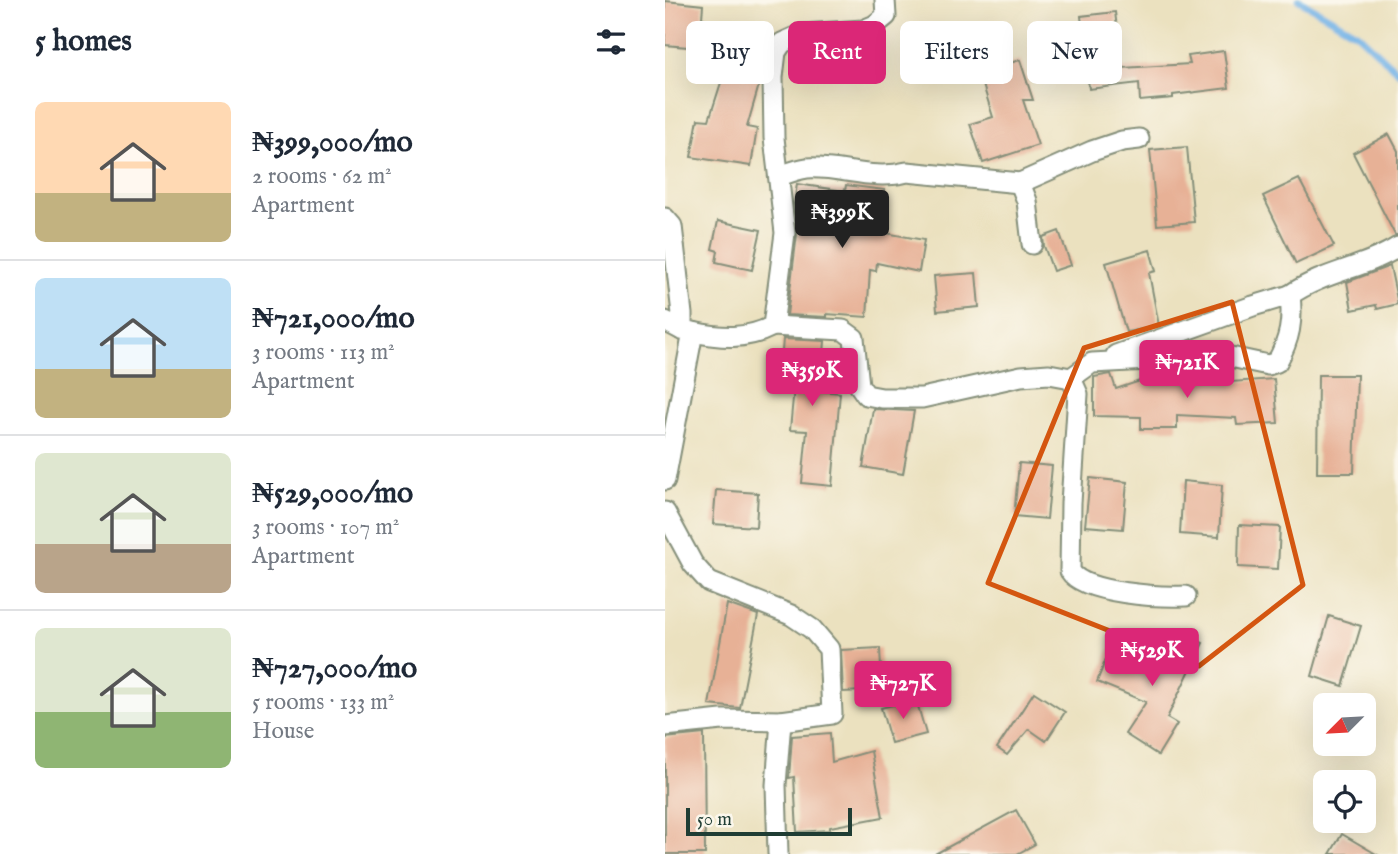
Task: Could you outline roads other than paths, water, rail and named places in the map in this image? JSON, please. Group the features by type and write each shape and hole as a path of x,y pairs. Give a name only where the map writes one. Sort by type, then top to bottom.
{"street":[{"path":"773,326 785,233 774,138 773,77 776,52 782,43 802,34 863,30 875,25 886,16 885,0"},
{"path":"780,176 805,168 868,176 890,177 907,172 1020,183 1092,151 1122,141 1139,139"},
{"path":"1020,183 1027,201 1032,244"},
{"path":"665,218 673,226 682,314 665,480"},
{"path":"680,327 736,338 758,334 773,326 843,330 854,338 859,385 866,395 881,398 922,398 1021,376 1049,374 1071,378 1092,363 1290,295 1305,285 1341,270 1381,258 1398,247"},
{"path":"1092,363 1226,356 1268,365 1277,362 1288,343 1293,320 1290,295"},
{"path":"1071,378 1079,394 1071,503 1070,571 1078,580 1134,595 1186,596"},
{"path":"665,512 693,564 709,582 790,615 812,629 829,649 832,714 781,721 722,720 665,726"},
{"path":"778,854 776,785 781,721"}],"waterway":[{"path":"1299,0 1358,34 1398,72"}]}
